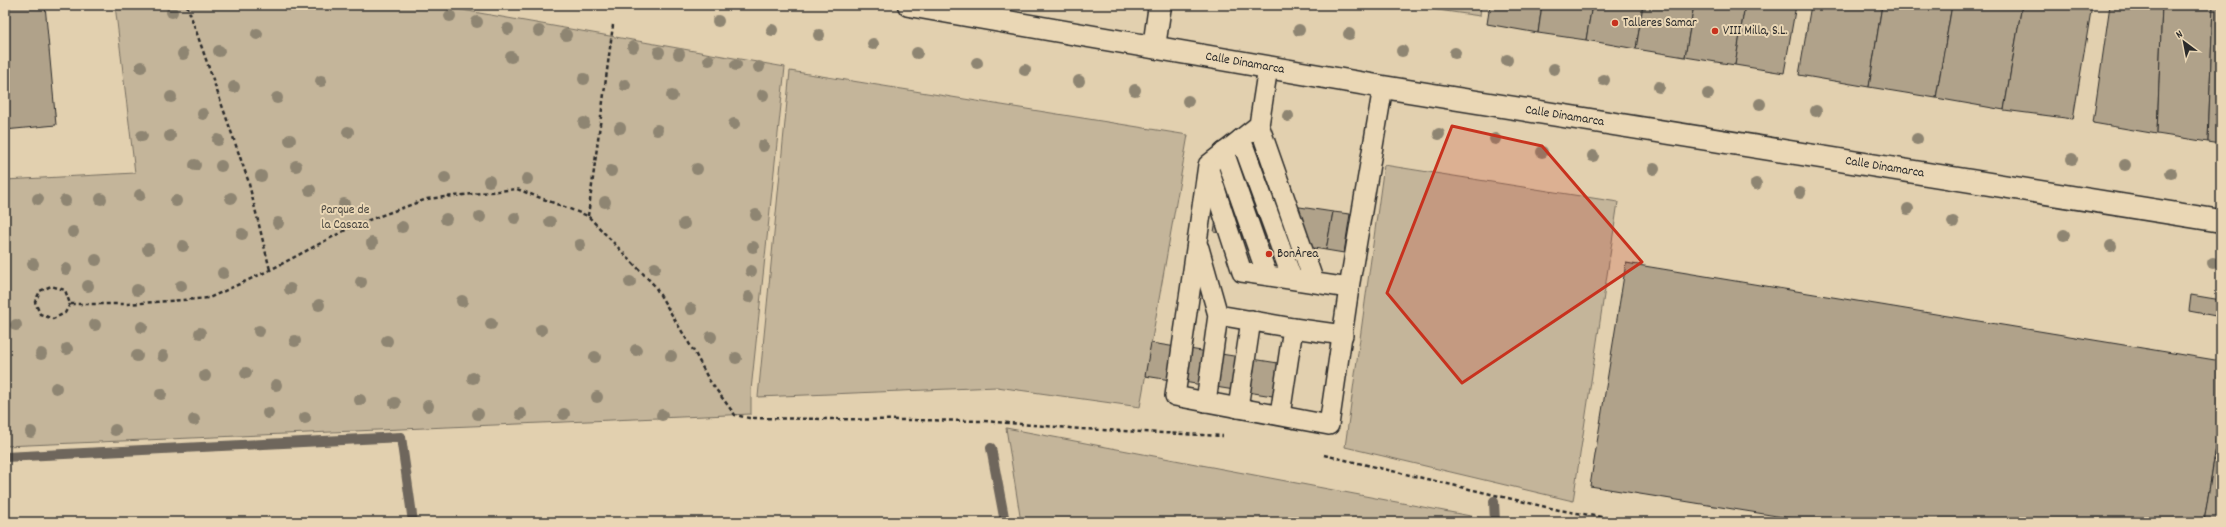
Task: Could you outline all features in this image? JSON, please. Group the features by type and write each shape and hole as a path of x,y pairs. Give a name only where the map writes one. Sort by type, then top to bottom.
{"street":[{"name":"Calle Dinamarca","path":"909,5 1383,87 2221,221"},
{"path":"1154,47 1160,5"}],"lane":[{"path":"1268,67 1259,125 1314,282"},
{"path":"1259,125 1208,165 1175,396 1329,425 1349,288 1383,87"},
{"path":"1241,139 1292,278"},
{"path":"1224,152 1267,274"},
{"path":"1208,165 1242,272 1267,274 1349,288"},
{"path":"1197,241 1218,315 1206,402"},
{"path":"1218,315 1343,335"},
{"path":"1238,408 1251,320"},
{"path":"1280,416 1293,328"}],"path":[{"path":"187,5 248,180 270,270"},
{"path":"588,216 613,25"},
{"path":"70,304 128,304 209,298 270,270 355,225 427,199 517,189 588,216 654,285 696,355 709,380 734,415 749,418 984,421 1082,429 1213,434 1228,437"},
{"path":"51,286 65,290 70,304 65,313 53,319 40,314 35,302 40,290 51,286"},
{"path":"1316,453 1559,510 1630,522"}],"highlighted area":[{"path":"1452,126 1542,146 1642,262 1462,383 1387,293"}],"green space":[{"name":"Parque de la Casaza","path":"115,5 434,5 785,67 751,390 751,414 5,446 5,180 135,173"},
{"path":"1403,5 1481,5 1480,16"},
{"path":"790,71 1188,135 1140,407 997,387 758,397"},
{"path":"1384,165 1618,202 1573,501 1345,447"},
{"path":"1006,428 1481,518 1482,522 1021,522"}],"building":[{"path":"5,5 45,5 56,125 5,130"},
{"path":"1490,5 1542,5 1538,33 1487,24"},
{"path":"1542,5 1592,5 1586,40 1538,33"},
{"name":"Talleres Samar","path":"1592,5 1643,5 1636,49 1586,40"},
{"path":"1643,5 1694,5 1685,57 1636,49"},
{"name":"VIII Milla, S.L.","path":"1694,5 1745,5 1735,65 1685,57"},
{"path":"1745,5 1796,5 1784,73 1735,65"},
{"path":"1811,5 1882,5 1869,87 1799,75"},
{"path":"1882,5 1952,5 1936,98 1869,87"},
{"path":"1952,5 2022,5 2004,110 1936,98"},
{"path":"2022,5 2092,5 2073,119 2004,110"},
{"path":"2110,5 2162,5 2157,134 2093,123"},
{"path":"2162,5 2213,5 2208,142 2157,134"},
{"path":"2213,5 2221,5 2221,144 2208,142"},
{"path":"1220,195 1333,212 1326,250 1214,232"},
{"path":"1333,212 1350,214 1344,253 1326,250"},
{"path":"1626,263 2221,361 2221,416 2204,522 1814,522 1590,486"},
{"path":"2191,295 2221,300 2221,317 2189,311"},
{"path":"1151,343 1297,366 1292,399 1145,376"},
{"path":"2221,416 2221,522 2204,522"}],"waterway":[{"path":"5,457 401,437 413,522"},
{"path":"991,448 1005,522"},
{"path":"1494,501 1495,522"}],"place":[{"name":"Talleres Samar","path":"1615,23"},
{"name":"VIII Milla, S.L.","path":"1715,31"},
{"name":"BonÀrea","path":"1269,254"}]}
